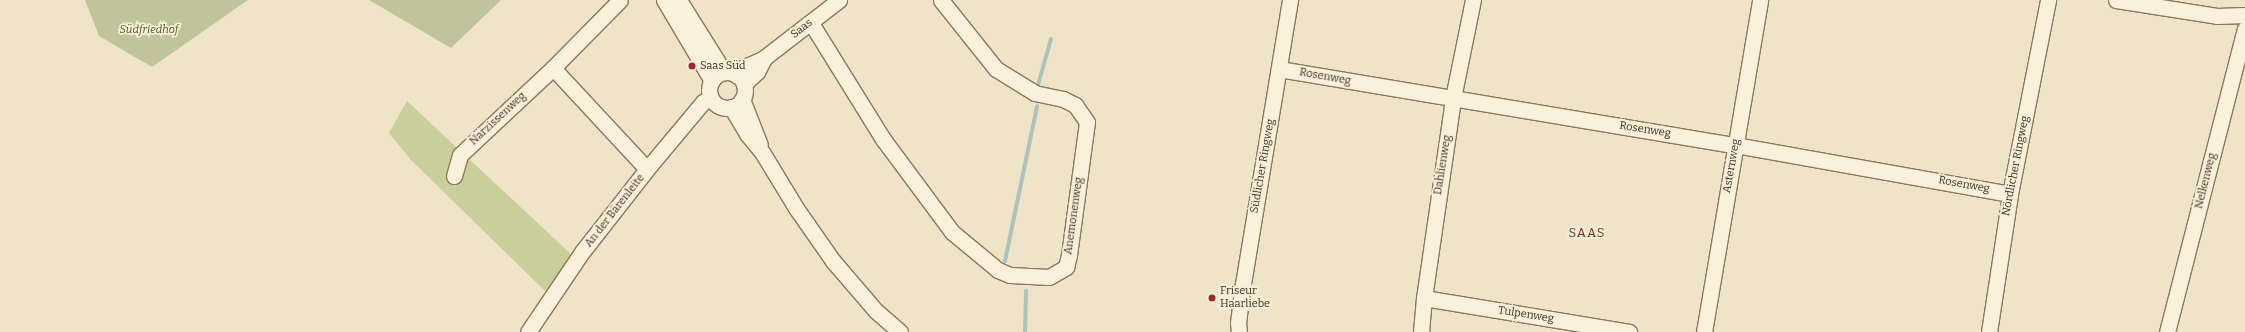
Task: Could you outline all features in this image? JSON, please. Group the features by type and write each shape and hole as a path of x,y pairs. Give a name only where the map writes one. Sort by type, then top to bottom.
{"street":[{"name":"Narzissenweg","path":"454,176 460,155 553,68 620,0"},
{"path":"664,0 712,81 709,92 711,98 722,107 735,88"},
{"path":"678,0 735,88 748,136 762,152 796,208 833,261 876,311 900,332"},
{"name":"Saas","path":"712,81 717,75 735,88 757,72 764,58 839,0"},
{"name":"Anemonenweg","path":"810,23 883,139 952,232 998,270 1016,276 1049,277 1066,267 1069,255 1087,122 1075,105 1063,99 1035,93 996,69 941,0"},
{"name":"Südlicher Ringweg","path":"1239,332 1242,284 1279,69 1288,0"},
{"name":"Dahlienweg","path":"1421,332 1424,298 1453,98 1473,0"},
{"name":"Asternweg","path":"1704,332 1760,0"},
{"name":"Nördlicher Ringweg","path":"1989,332 2010,194 2048,0"},
{"path":"2116,0 2217,16 2245,15"},
{"name":"Nelkenweg","path":"2167,332 2245,29"},
{"path":"553,68 647,169"},
{"name":"Rosenweg","path":"1279,69 1735,145 2010,194"},
{"name":"An der Bärenleite","path":"528,332 582,252 647,169 703,102 711,98"},
{"name":"Tulpenweg","path":"1424,298 1628,332"}],"green space":[{"name":"Südfriedhof","path":"85,0 248,0 152,67 99,36"},
{"path":"369,0 501,0 451,48"},
{"path":"407,101 573,256 547,293 411,160 389,133"}],"waterway":[{"path":"1038,85 1051,39"},
{"path":"1005,261 1037,106"},
{"path":"1025,332 1026,291"}],"place":[{"name":"Saas Süd","path":"692,66"},
{"name":"Friseur Haarliebe","path":"1212,298"}],"district":[{"name":"SAAS","path":"1587,233"}]}
